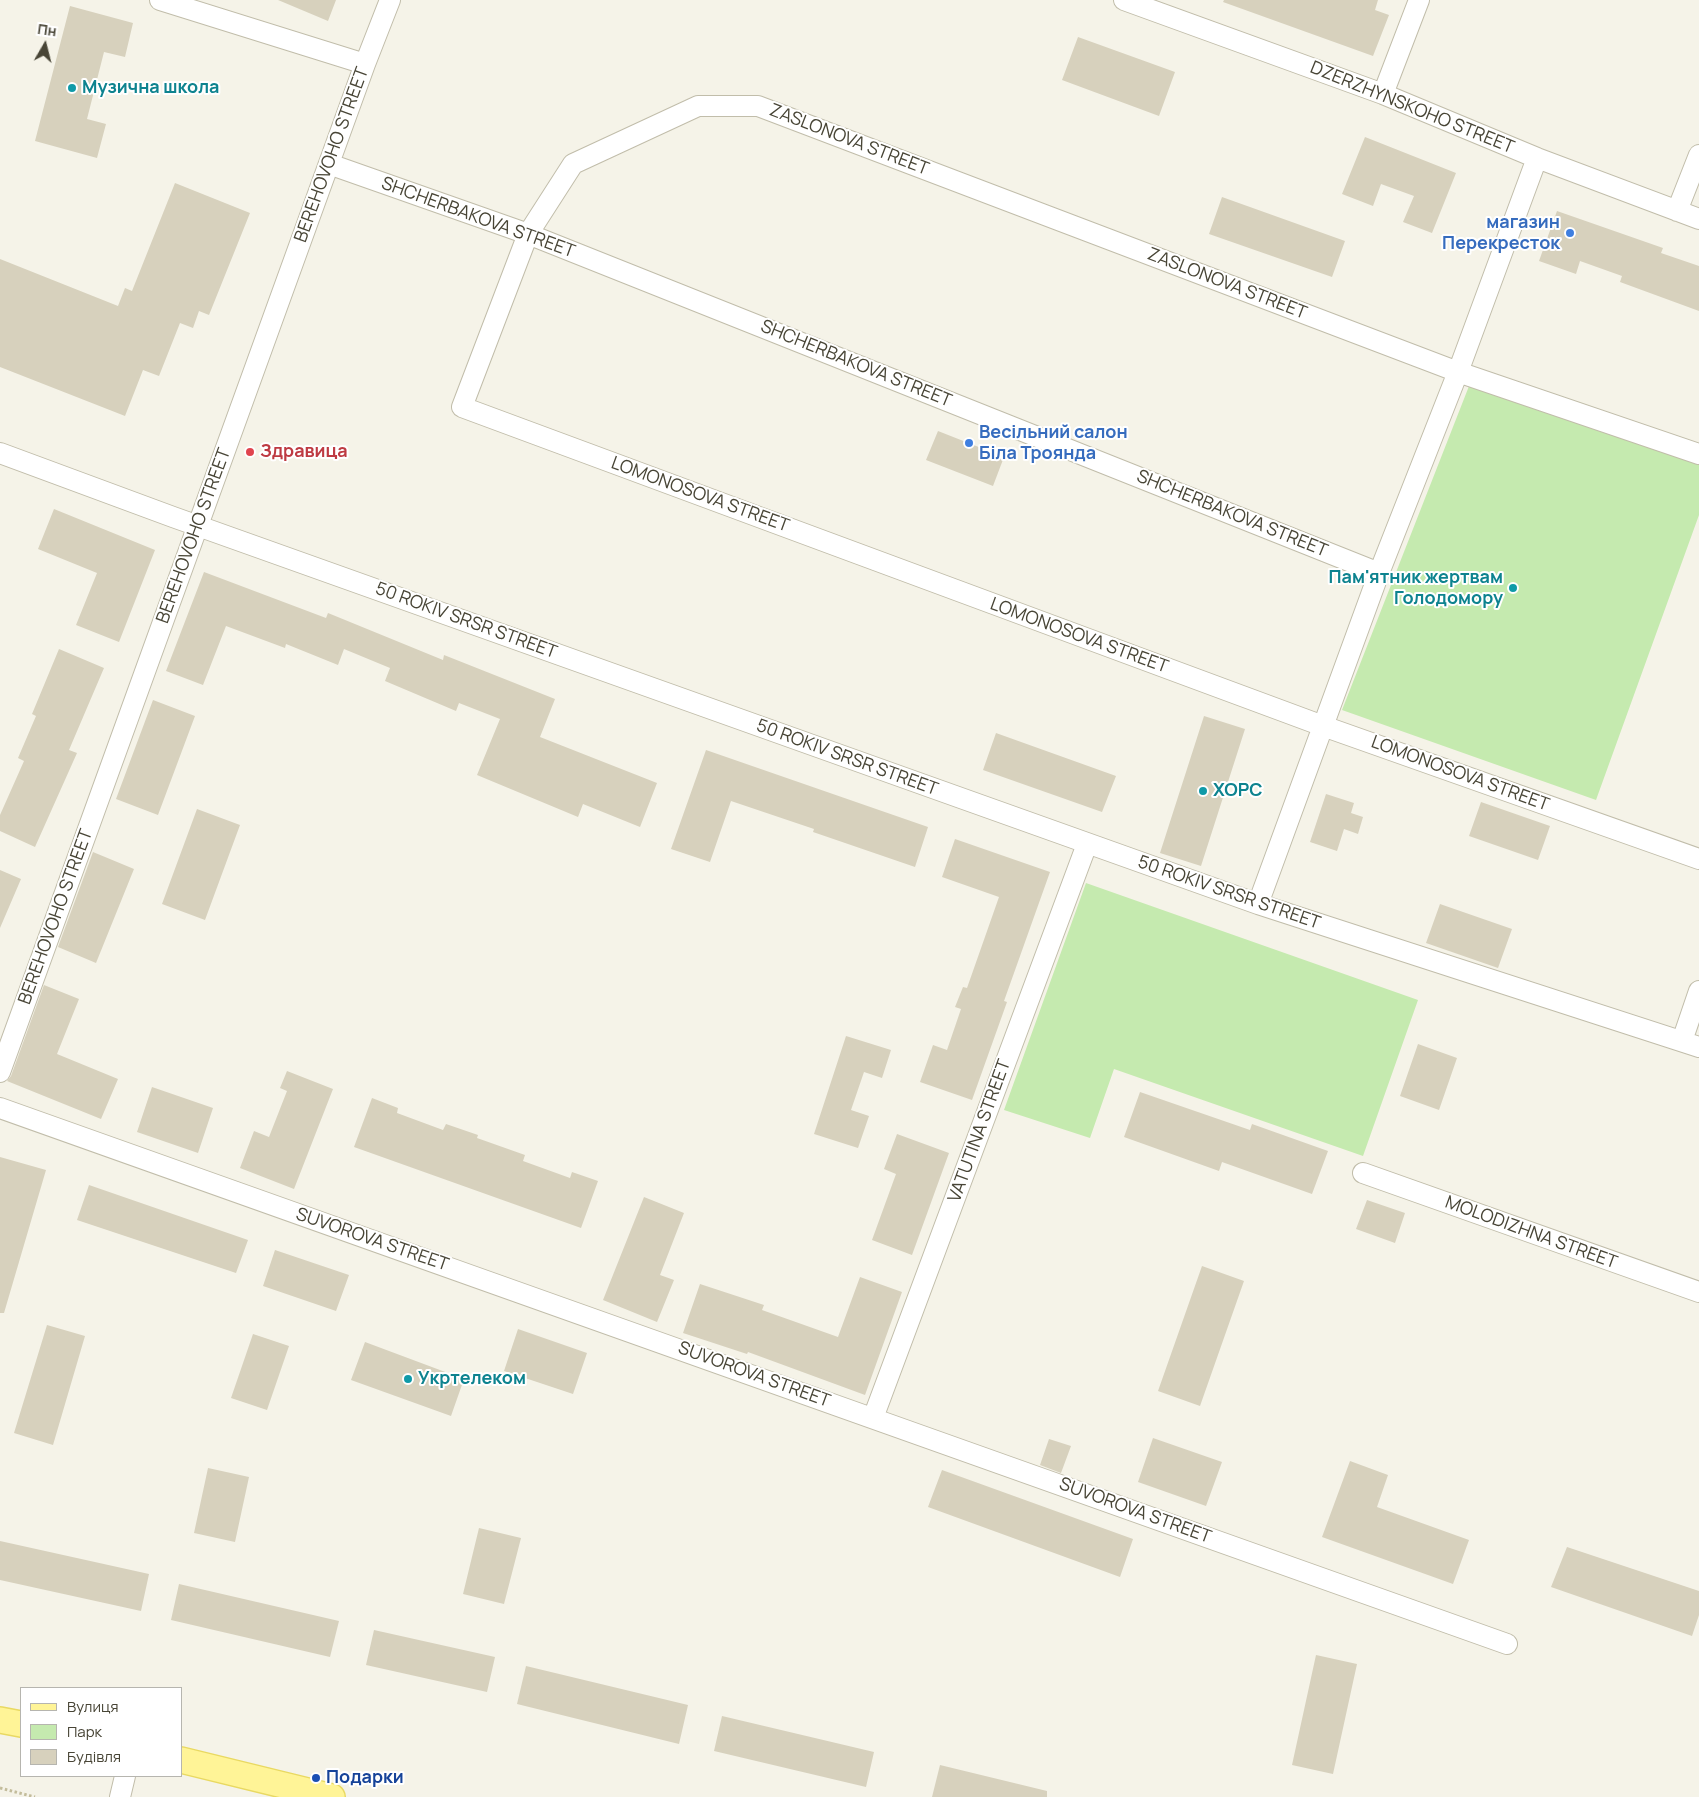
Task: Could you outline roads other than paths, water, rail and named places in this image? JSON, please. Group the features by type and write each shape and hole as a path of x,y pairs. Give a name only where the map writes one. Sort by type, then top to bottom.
{"main road":[{"path":"0,1720 20,1724"},
{"path":"182,1760 332,1797"}],"street":[{"path":"160,0 365,64"},
{"name":"BEREHOVOHO STREET","path":"0,1072 365,64 390,0"},
{"path":"1383,94 1419,0"},
{"name":"DZERZHYNSKOHO STREET","path":"1130,1 1383,94 1537,158 1699,218"},
{"name":"ZASLONOVA STREET","path":"528,234 573,164 698,106 758,106 1458,372 1699,454"},
{"path":"1678,211 1699,155"},
{"path":"1258,904 1379,573 1458,372 1537,158"},
{"name":"SHCHERBAKOVA STREET","path":"329,164 528,234 1379,573"},
{"name":"LOMONOSOVA STREET","path":"528,234 462,406 1323,726 1699,859"},
{"name":"50 ROKIV SRSR STREET","path":"0,453 1258,904 1690,1044"},
{"name":"VATUTINA STREET","path":"873,1418 1087,844"},
{"path":"1690,1044 1699,991"},
{"name":"SUVOROVA STREET","path":"0,1108 1507,1644"},
{"name":"MOLODIZHNA STREET","path":"1363,1173 1699,1292"},
{"path":"120,1797 125,1777"}],"place":[{"name":"Музична школа","path":"72,88"},
{"name":"магазин Перекресток","path":"1570,233"},
{"name":"Весільний салон Біла Троянда","path":"969,443"},
{"name":"Здравица","path":"250,452"},
{"name":"Пам'ятник жертвам Голодомору","path":"1513,588"},
{"name":"ХОРС","path":"1203,791"},
{"name":"Укртелеком","path":"408,1379"},
{"name":"Подарки","path":"316,1778"}]}
